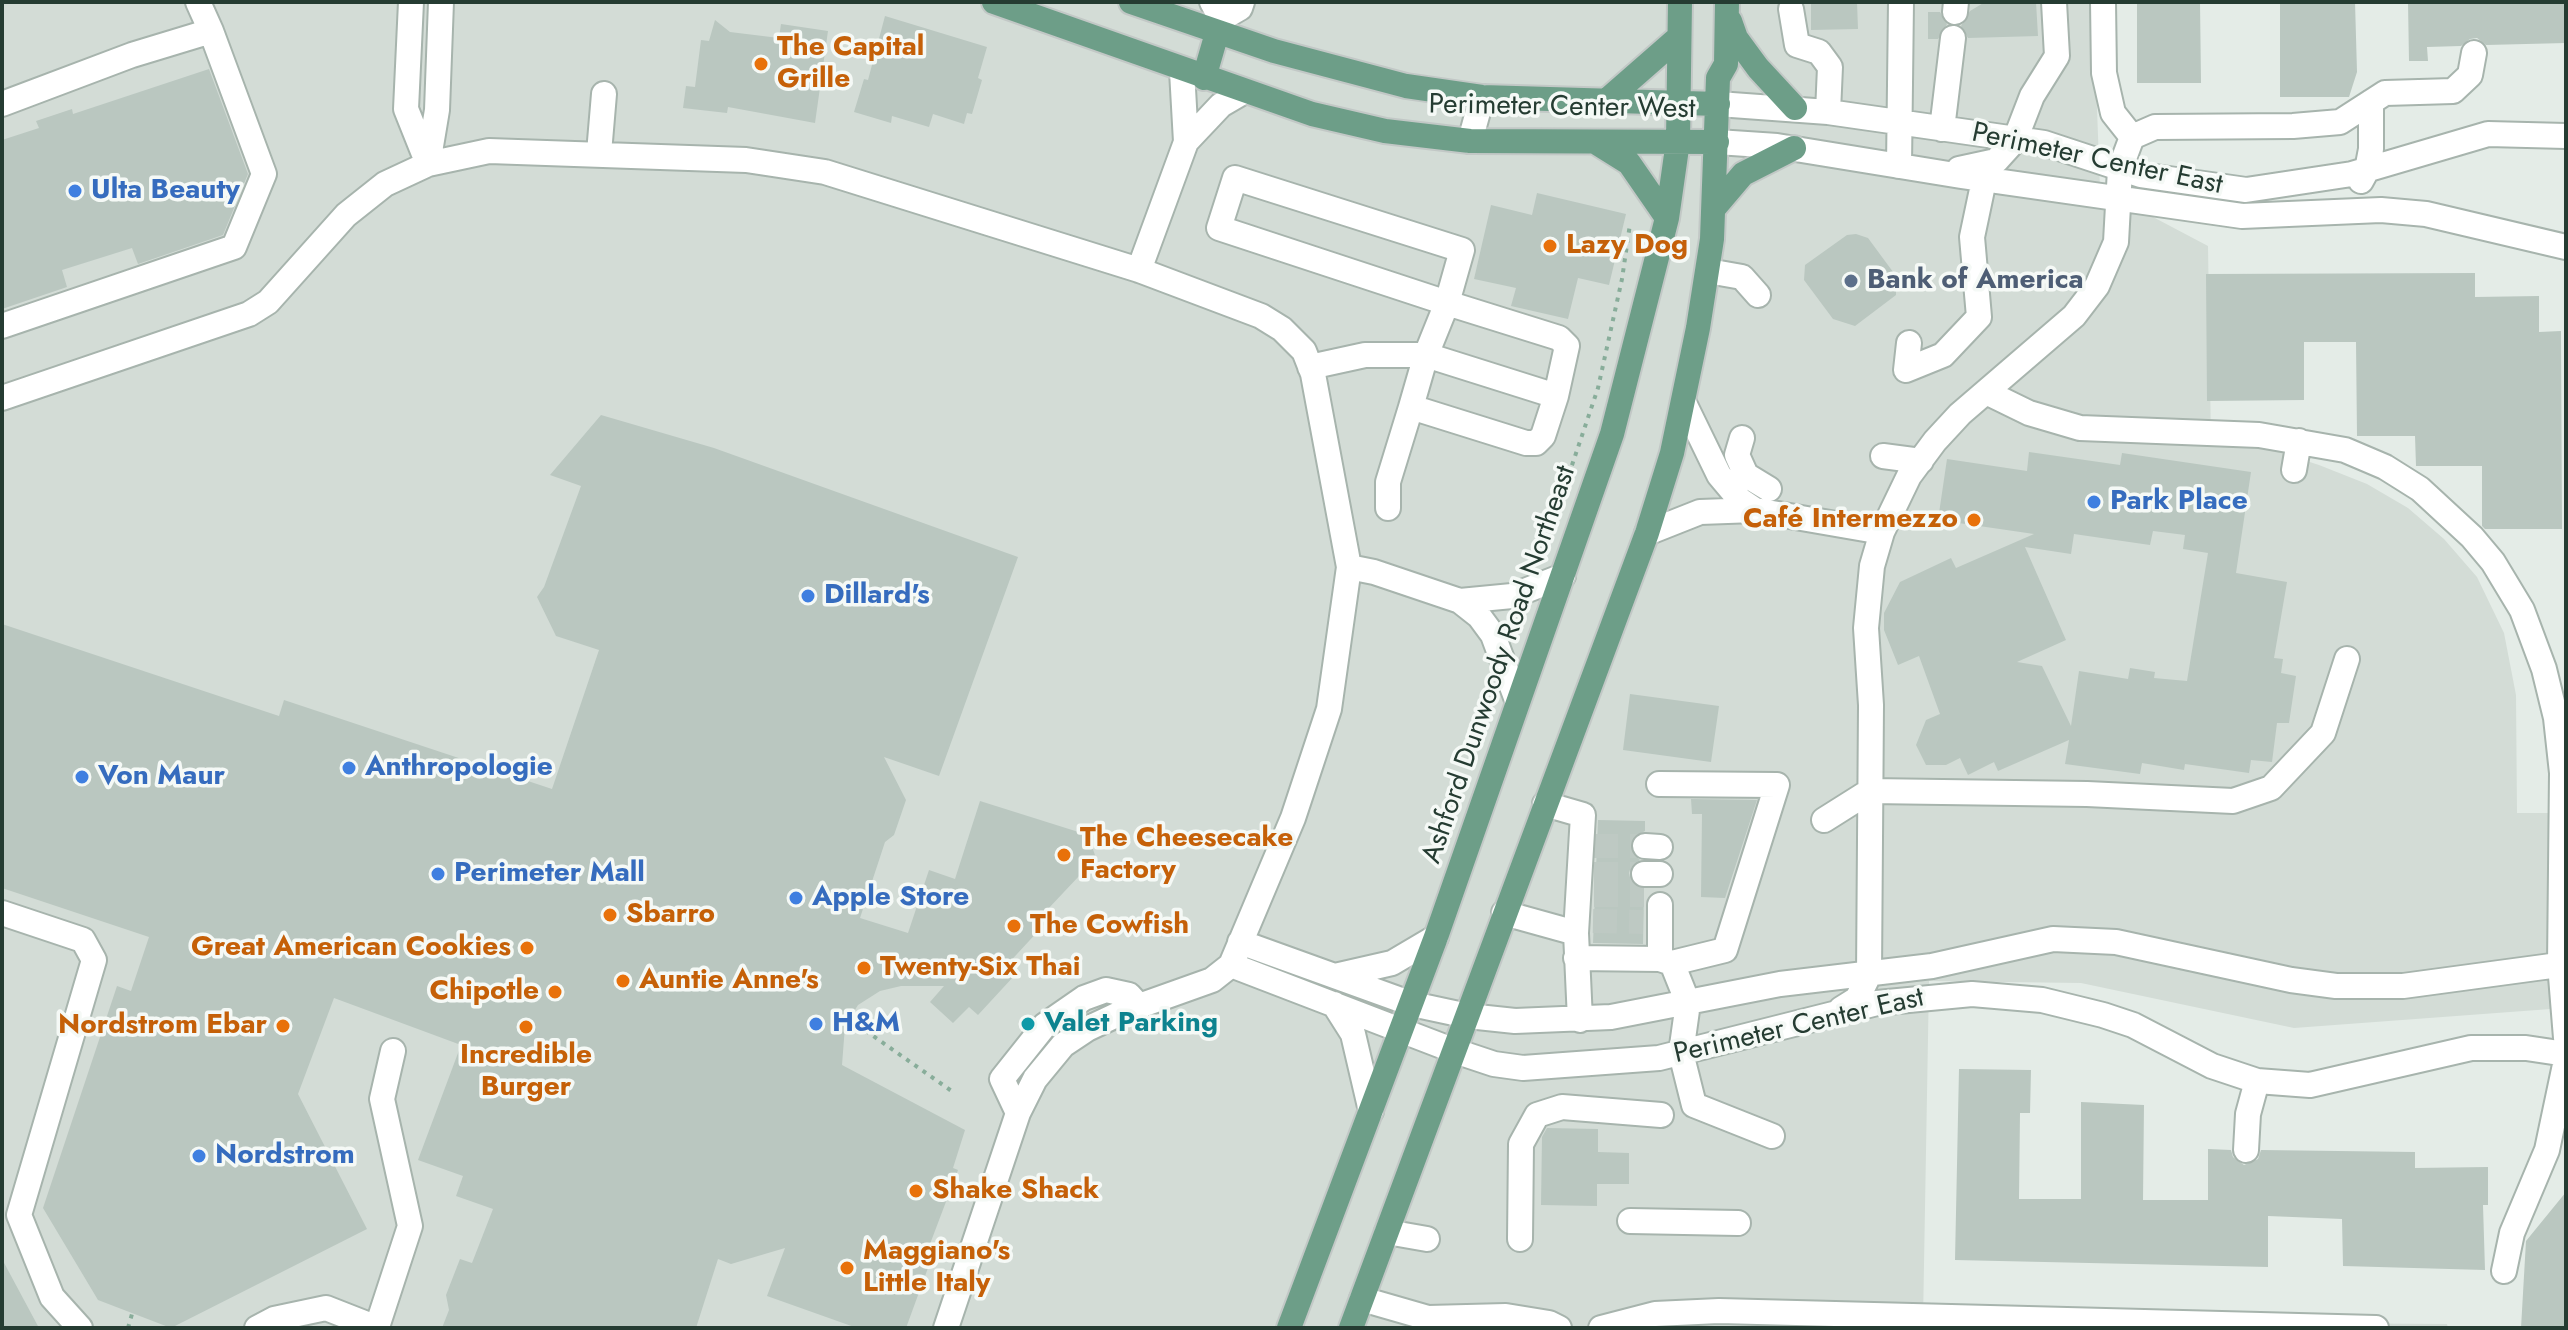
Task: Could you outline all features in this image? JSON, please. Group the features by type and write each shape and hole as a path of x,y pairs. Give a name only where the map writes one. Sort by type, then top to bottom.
{"main road":[{"name":"Perimeter Center West","path":"994,2 1193,74 1347,123 1470,141 1717,142"},
{"name":"Perimeter Center West","path":"1131,2 1217,18 1393,83 1482,97 1718,104"},
{"name":"Ashford Dunwoody Road Northeast","path":"1289,1328 1412,1004 1612,434 1667,218 1678,141 1680,2"},
{"path":"1351,1328 1647,533 1684,403 1708,271 1715,207 1718,78 1726,64 1727,8"},
{"path":"1727,8 1736,38 1795,108"},
{"path":"1193,74 1217,18"},
{"path":"1607,100 1679,37"},
{"path":"1594,141 1629,163 1667,218"},
{"path":"1715,207 1743,174 1794,148"}],"street":[{"path":"2,326 234,247 264,174 198,2"},
{"path":"411,2 406,109 428,164"},
{"path":"428,164 437,110 441,2"},
{"path":"1217,18 1240,8 1242,2"},
{"path":"1899,166 1901,2"},
{"path":"1928,171 1975,168 1996,161 2015,140 2032,96 2057,56 2054,2"},
{"path":"2103,2 2104,73 2113,113 2132,137"},
{"path":"1791,9 1797,45 1819,52 1830,67 1828,112"},
{"path":"2,104 132,55 211,31"},
{"path":"1942,129 1953,38"},
{"path":"1828,1015 1857,999 1869,975 1871,705 1866,628 1872,566 1882,532 1896,499 1921,461 1960,414 2090,297 2116,242 2120,169 2132,137 2155,127 2317,125 2352,117 2391,91 2442,94 2453,91 2470,75 2474,53"},
{"path":"1139,270 1186,142 1193,74"},
{"path":"1186,142 1221,105 1245,91"},
{"path":"599,153 604,94"},
{"path":"1470,141 1482,97"},
{"path":"2198,209 2343,189 2360,181 2367,170 2371,102"},
{"name":"Perimeter Center East","path":"1718,104 1795,108 2015,140 2071,150 2120,169 2166,181 2246,190 2316,182 2488,134 2566,136"},
{"name":"Perimeter Center East","path":"1717,142 1794,148 1984,180 2259,216 2347,211 2415,213 2566,247"},
{"path":"2,398 249,314 268,302 346,215 385,184 428,164 489,151 746,160 825,172 866,182 1139,270 1272,322 1304,351 1310,367 1349,567 1329,709 1293,818 1231,965 1212,980 1140,1007 1129,995 1106,990 1084,998 1045,1025 1002,1079 1029,1103 946,1328"},
{"path":"1388,508 1388,482 1426,355 1447,303 1462,250 1235,178 1219,228 1447,303 1559,338 1567,346 1556,396 1543,436 1536,443 1526,443 1411,407"},
{"path":"1909,343 1906,370 1943,355 1979,317 1972,237 1984,180"},
{"path":"1708,271 1742,277 1758,295"},
{"path":"1310,367 1365,355 1426,355 1556,396"},
{"path":"1986,392 2029,413 2080,428 2250,435 2299,441 2366,458 2428,495 2493,562 2522,610 2544,669 2559,736 2563,803 2566,1038"},
{"path":"1684,403 1719,475 1740,500 1755,510"},
{"path":"1742,438 1737,455 1746,475 1769,489"},
{"path":"2294,470 2299,441"},
{"path":"1883,456 1921,461"},
{"path":"1647,533 1700,512 1755,510 1882,532"},
{"path":"1349,567 1374,572 1460,601 1485,601 1527,591 1563,576"},
{"path":"1460,601 1479,616 1493,635 1517,700"},
{"path":"1824,820 1870,791 2087,794 2233,801 2271,788 2323,733 2347,659"},
{"path":"1576,958 1666,961 1725,950 1777,785 1659,784"},
{"path":"1545,804 1583,815 1587,845 1586,884 1576,958 1580,1020"},
{"path":"1653,898 1666,961 1688,1003 1681,1053 1694,1105"},
{"path":"2,913 83,940 94,960 11,1219 52,1297 80,1328"},
{"path":"1504,913 1582,925"},
{"path":"1334,976 1392,963 1436,937"},
{"name":"Perimeter Center East","path":"1240,942 1412,1004 1468,1016 1515,1021 1580,1020 1688,1003 1780,984 1954,962 2030,942 2069,938 2116,942 2291,980 2336,986 2403,986 2563,964"},
{"name":"Perimeter Center East","path":"1231,965 1455,1051 1494,1064 1523,1068 1591,1066 1681,1053 1828,1015 1915,997 1998,996 2072,1006 2133,1025 2212,1066 2257,1081 2310,1085 2471,1048 2526,1048 2566,1054"},
{"path":"1869,975 1880,985 1915,997"},
{"path":"1334,1004 1353,1034 1371,1111"},
{"path":"257,1328 274,1319 326,1308 377,1328 410,1226 382,1099 393,1051"},
{"path":"2504,1271 2512,1233 2547,1150 2566,1060"},
{"path":"2246,1150 2248,1114 2257,1081"},
{"path":"1520,1239 1521,1144 1537,1115 1562,1107 1651,1118 1694,1105 1772,1136"},
{"path":"1630,1221 1686,1230 1738,1223"},
{"path":"1387,1232 1427,1239"},
{"path":"1362,1299 1427,1323 1549,1323 1559,1328"},
{"path":"1601,1328 1655,1314 1719,1311 1880,1322 2376,1328"}],"path":[{"path":"1527,591 1576,462 1598,388 1630,224"},
{"path":"849,1019 953,1092"},
{"path":"128,1328 132,1314"}],"shaded area":[{"path":"2,2 2093,2 2100,189 2208,246 2211,444 2273,450 2367,484 2408,508 2444,539 2477,577 2504,633 2516,695 2517,813 2566,813 2564,1008 2294,1028 2081,983 1929,981 1923,1321 2447,1324 2448,1328 2,1328"}],"building":[{"path":"1811,2 1857,2 1858,29 1811,30"},
{"path":"1985,2 2036,2 2038,36 1968,38 1961,26 1970,11"},
{"path":"2137,2 2200,2 2201,83 2137,83"},
{"path":"2280,2 2355,2 2357,72 2349,97 2280,97"},
{"path":"2408,2 2566,2 2566,43 2486,45 2477,38 2461,46 2427,47 2428,61 2409,61"},
{"path":"1928,12 1940,12 1947,24 1938,39 1928,39"},
{"path":"885,16 987,47 972,114 967,113 964,124 933,114 929,127 892,116 891,123 854,112 864,79 868,80"},
{"name":"The Capital Grille","path":"715,20 730,32 779,38 781,24 828,31 815,123 728,107 727,113 683,108 686,86 695,87 701,40 709,41"},
{"path":"209,69 248,174 223,235 138,264 132,248 62,270 67,287 2,309 2,140 39,128 36,121 72,109 73,114"},
{"name":"Lazy Dog","path":"1537,193 1626,214 1609,285 1578,278 1568,319 1511,306 1516,288 1474,279 1491,205 1532,215"},
{"name":"Bank of America","path":"1847,235 1868,238 1896,276 1896,295 1855,326 1833,319 1804,280 1805,265"},
{"path":"2475,273 2475,297 2539,296 2539,332 2561,331 2562,529 2485,529 2482,526 2482,466 2416,466 2415,436 2357,436 2356,342 2304,342 2304,400 2207,401 2206,274"},
{"name":"Perimeter Mall","path":"601,415 714,448 1018,557 939,776 884,757 906,800 894,835 885,842 860,918 908,933 929,870 955,879 980,801 1088,835 1096,858 1047,910 1053,915 1005,967 1014,976 978,1015 969,1007 953,1023 930,1002 944,986 901,986 880,991 858,1005 845,1026 842,1065 965,1130 953,1168 958,1170 930,1244 936,1246 906,1328 857,1328 767,1296 785,1248 731,1264 718,1259 696,1328 442,1328 449,1310 446,1295 460,1259 472,1263 493,1209 456,1196 463,1176 418,1160 461,1045 334,998 298,1094 367,1229 171,1328 98,1300 43,1208 117,986 131,991 149,937 2,888 2,624 279,716 284,700 552,789 599,650 556,636 537,597 544,587 581,486 550,475"},
{"path":"2029,452 2120,465 2122,453 2251,472 2236,573 2287,582 2274,658 2283,659 2281,673 2296,676 2289,723 2277,723 2272,762 2251,760 2249,773 2185,764 2184,770 2142,763 2140,774 2065,764 2069,740 1998,771 1994,762 1968,775 1960,758 1946,765 1926,765 1916,745 1926,720 1940,714 1919,656 1898,665 1884,630 1884,613 1900,582 1951,558 1956,568 2034,534 1938,520 1947,459 2027,471","holes":["2153,531 2185,535 2183,549 2208,553 2187,681 2154,678 2155,672 2130,668 2128,679 2079,671 2071,726 2042,666 2017,662 2066,640 2025,547 2071,554 2074,534 2150,545"]},
{"path":"1630,694 1719,706 1711,762 1623,750"},
{"path":"1691,799 1757,800 1725,898 1701,897 1702,814 1692,814"},
{"path":"1598,820 1645,821 1645,831 1633,837 1630,844 1632,853 1640,860 1631,866 1629,873 1631,882 1644,889 1643,944 1593,943"},
{"path":"1959,1069 2031,1070 2030,1113 2020,1113 2019,1199 2081,1199 2081,1102 2144,1105 2143,1200 2208,1200 2208,1149 2231,1150 2233,1157 2244,1165 2258,1159 2261,1150 2415,1152 2415,1168 2488,1167 2488,1205 2483,1205 2485,1270 2343,1266 2342,1219 2268,1216 2268,1267 1955,1260"},
{"path":"1547,1128 1598,1129 1598,1152 1629,1153 1629,1184 1597,1184 1597,1206 1541,1205 1542,1137"},
{"path":"2566,1192 2566,1328 2521,1328 2526,1241"},
{"path":"2,1259 39,1328 2,1328"}],"tunnel":[{"path":"1594,846 1645,846"},
{"path":"1594,874 1644,874"},
{"path":"1594,895 1644,895"},
{"path":"1593,921 1643,922"}],"place":[{"name":"The Capital Grille","path":"761,64"},
{"name":"Ulta Beauty","path":"75,191"},
{"name":"Lazy Dog","path":"1550,246"},
{"name":"Bank of America","path":"1851,281"},
{"name":"Park Place","path":"2094,502"},
{"name":"Café Intermezzo","path":"1974,520"},
{"name":"Dillard's","path":"808,596"},
{"name":"Anthropologie","path":"349,768"},
{"name":"Von Maur","path":"82,777"},
{"name":"The Cheesecake Factory","path":"1064,855"},
{"name":"Perimeter Mall","path":"438,874"},
{"name":"Apple Store","path":"796,898"},
{"name":"Sbarro","path":"610,915"},
{"name":"The Cowfish","path":"1014,926"},
{"name":"Great American Cookies","path":"527,948"},
{"name":"Twenty-Six Thai","path":"864,968"},
{"name":"Auntie Anne's","path":"623,981"},
{"name":"Chipotle","path":"555,992"},
{"name":"H&M","path":"816,1024"},
{"name":"Valet Parking","path":"1028,1024"},
{"name":"Nordstrom Ebar","path":"283,1026"},
{"name":"Incredible Burger","path":"526,1027"},
{"name":"Nordstrom","path":"199,1156"},
{"name":"Shake Shack","path":"916,1191"},
{"name":"Maggiano's Little Italy","path":"847,1268"}]}
